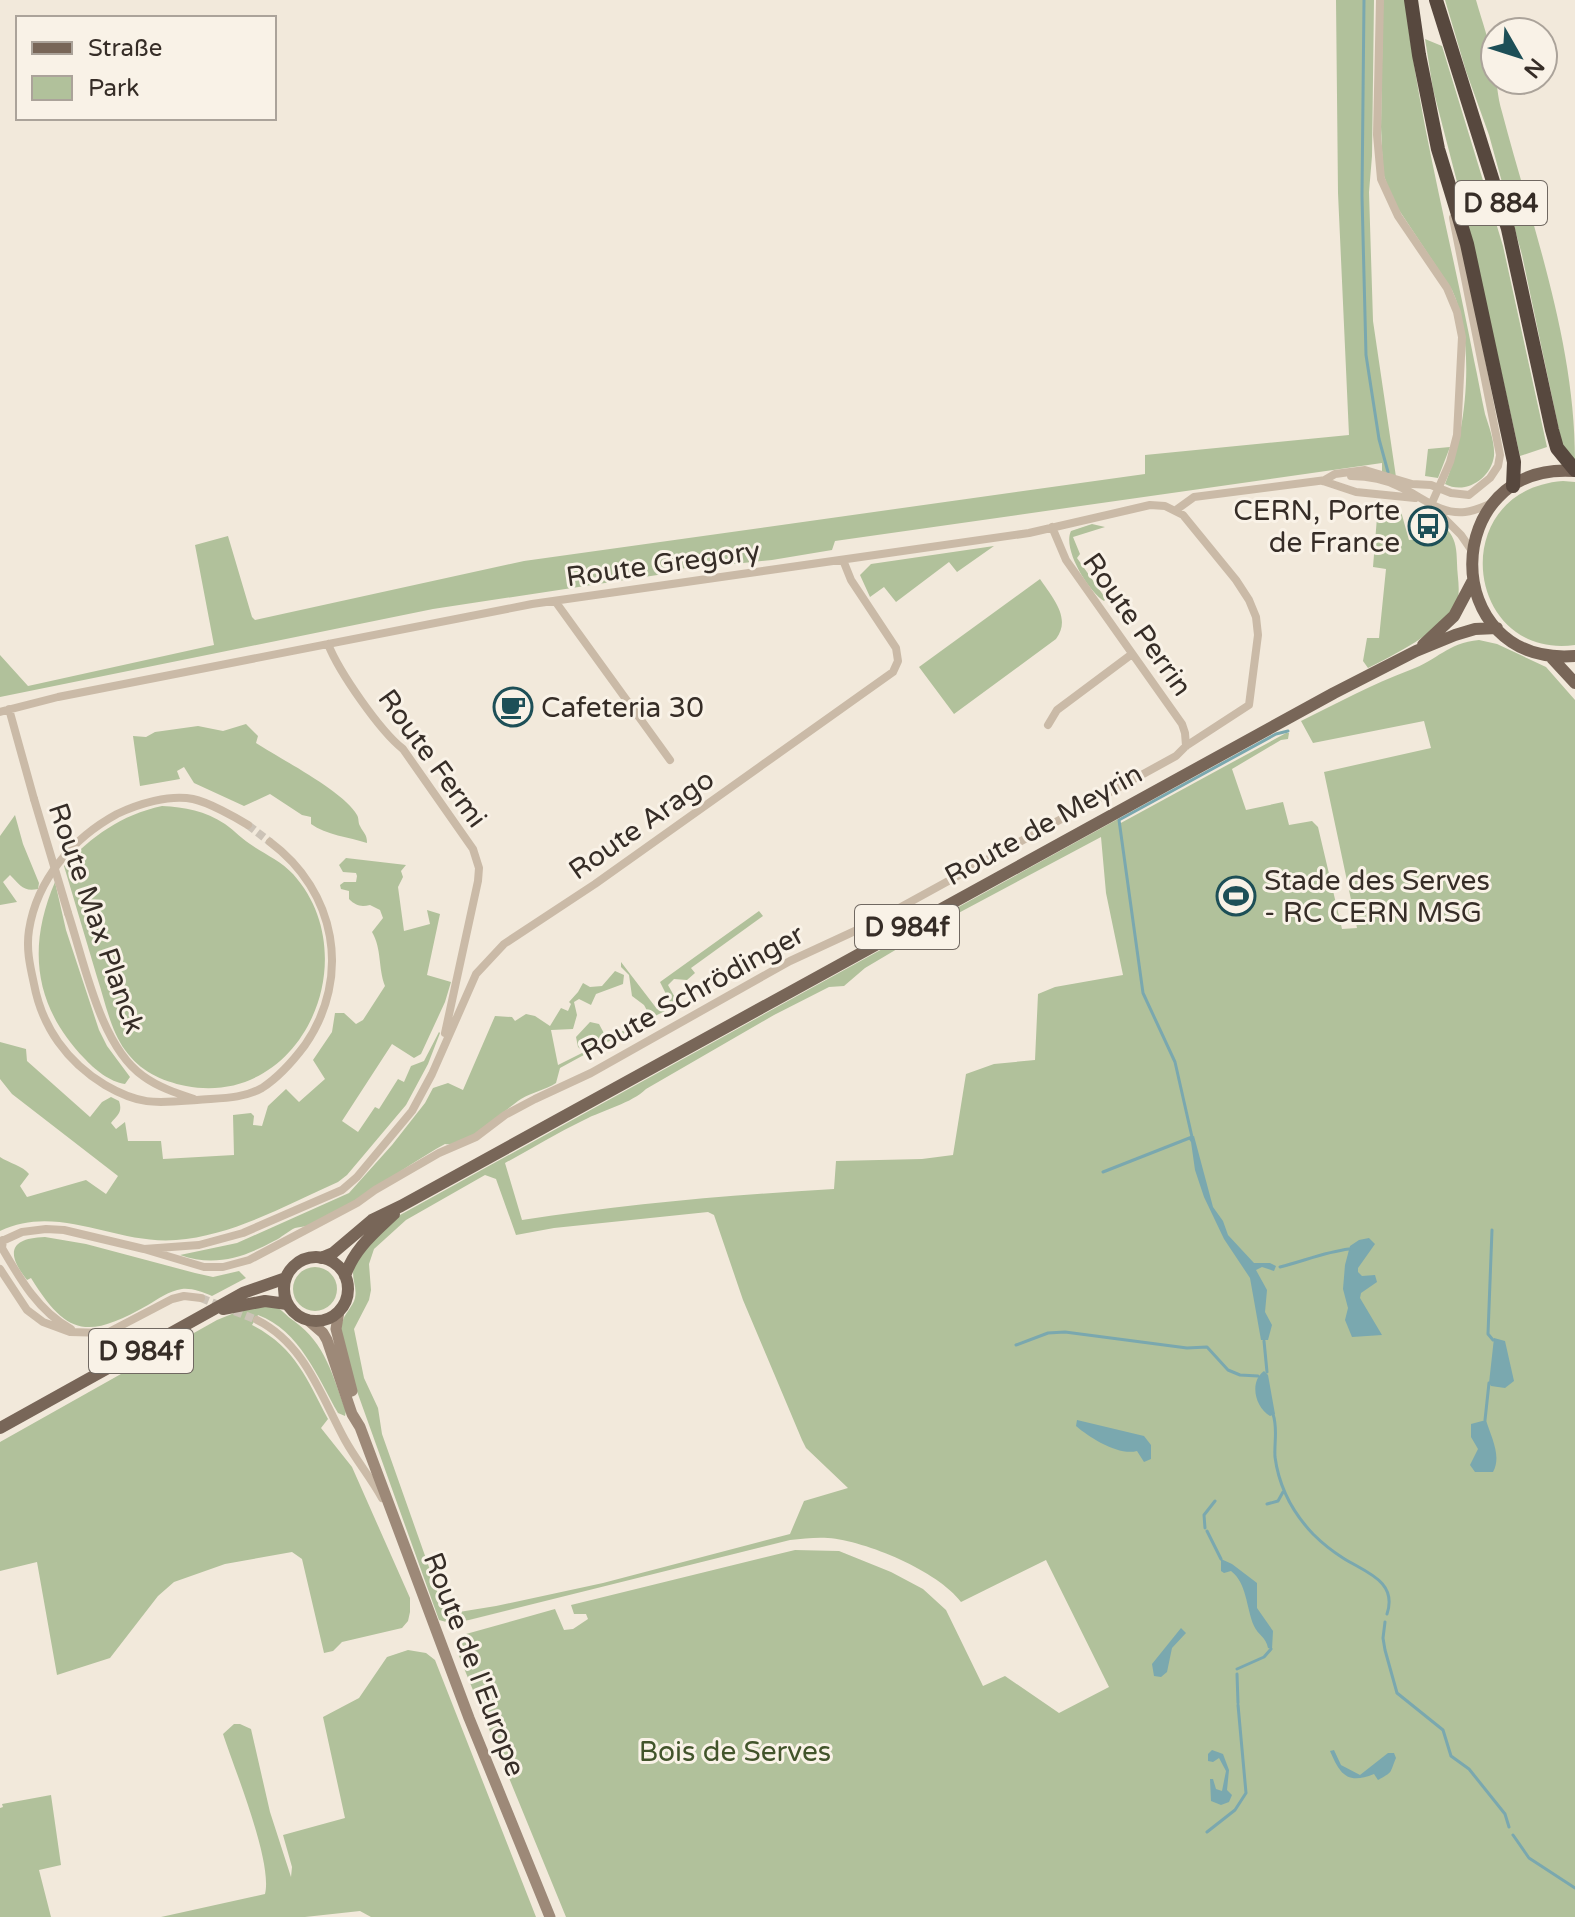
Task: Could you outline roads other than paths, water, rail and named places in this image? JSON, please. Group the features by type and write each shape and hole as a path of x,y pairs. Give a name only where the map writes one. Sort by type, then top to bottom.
{"highway":[{"name":"D 884","path":"1411,0 1445,180 1467,244 1514,462 1513,486"},
{"name":"D 884","path":"1436,0 1508,229 1557,448 1575,471"}],"main road":[{"path":"1575,471 1545,472 1513,486 1495,502 1481,522 1472,551 1472,582 1482,608 1497,628 1520,646 1550,656 1575,656"},
{"name":"Route de Meyrin","path":"1416,651 1454,616 1472,582"},
{"name":"Route de Meyrin","path":"321,1258 333,1253 372,1220 1234,746 1416,651 1466,631 1497,628"},
{"path":"1550,656 1575,683"},
{"name":"Route de Meyrin","path":"345,1276 350,1261 363,1243 401,1206"},
{"path":"321,1258 335,1264 345,1276 347,1292 339,1311 325,1320 308,1320 294,1313 287,1304 284,1293 286,1278 298,1263 321,1258"},
{"name":"D 984f","path":"0,1428 243,1293 286,1278"},
{"name":"D 984f","path":"211,1313 265,1301 287,1304"}],"street":[{"path":"1380,0 1377,135 1381,179 1398,216 1447,288 1457,312 1462,337 1457,435 1450,462 1431,505"},
{"name":"Route Gregory","path":"1323,481 1335,474 1365,470 1457,495 1473,493 1495,472 1500,455 1445,180"},
{"name":"Route Gregory","path":"4,710 555,601 1052,527 1150,505 1176,510 1194,497 1323,481 1335,476 1364,476 1401,487 1431,505 1472,551"},
{"name":"Route Gregory","path":"1323,481 1356,492 1420,499"},
{"name":"Route Gregory","path":"1431,505 1465,512 1495,502"},
{"name":"Route Schrödinger","path":"144,1249 204,1267 223,1267 249,1260 347,1209 439,1153 476,1137 505,1115 591,1073 790,961 870,924 1176,756 1186,746 1249,705 1258,635 1256,617 1236,580 1190,522 1176,510"},
{"name":"Route Perrin","path":"1052,527 1066,560 1182,724 1186,746"},
{"name":"Route Arago","path":"443,1046 476,974 504,944 595,884 888,678 897,665 896,648 851,580 843,560"},
{"path":"555,601 670,760"},
{"name":"Route Fermi","path":"328,644 337,663 389,736 403,749 477,859 478,881 443,1046"},
{"path":"1048,725 1057,710 1132,654"},
{"name":"Route Max Planck","path":"4,710 106,1030 118,1051 142,1076 196,1100"},
{"path":"248,825 194,799 157,801 122,812 85,833 58,863 40,896 29,930 29,962 42,1015 60,1046 106,1085 142,1102 229,1098 262,1088 281,1073 307,1041 327,998 332,979 333,949 324,917 302,872 293,859 270,842"},
{"path":"79,1333 60,1323 43,1308 13,1268 1,1241 22,1232 46,1229 79,1233 144,1249 174,1249 220,1241 278,1219 342,1190 357,1177 412,1111 443,1046"},
{"path":"0,1269 20,1303 35,1317 60,1330 79,1333 107,1333 179,1296 201,1298"},
{"name":"Route de l'Europe","path":"339,1311 336,1329 360,1427 485,1757 550,1917"},
{"path":"257,1320 275,1330 294,1347 345,1441 395,1520"},
{"name":"Route de l'Europe","path":"308,1320 327,1340 352,1414 360,1427"},
{"path":"338,1425 348,1430 360,1427"}],"water":[{"path":"1194,1136 1213,1207 1228,1235 1254,1263 1276,1266 1274,1271 1262,1267 1256,1270 1267,1290 1265,1312 1272,1325 1268,1340 1261,1340 1250,1278 1224,1239 1204,1197 1188,1138"},
{"path":"1369,1238 1375,1244 1358,1272 1362,1276 1375,1275 1377,1282 1361,1293 1360,1298 1382,1335 1352,1337 1345,1320 1348,1308 1343,1289 1345,1265 1350,1246"},
{"path":"1494,1338 1505,1341 1514,1381 1505,1388 1489,1383"},
{"path":"1264,1371 1268,1375 1275,1414 1270,1416 1261,1407 1255,1388"},
{"path":"1077,1420 1144,1436 1151,1445 1151,1459 1144,1462 1137,1451 1122,1451 1105,1445 1076,1426"},
{"path":"1486,1420 1495,1446 1495,1466 1493,1472 1475,1472 1470,1465 1478,1449 1471,1437 1471,1424"},
{"path":"1221,1559 1257,1583 1257,1608 1273,1631 1272,1649 1268,1648 1254,1626 1240,1582 1231,1571 1221,1571"},
{"path":"1181,1628 1186,1633 1172,1648 1167,1672 1161,1677 1154,1676 1152,1664"},
{"path":"1212,1750 1223,1754 1229,1770 1227,1790 1232,1795 1229,1802 1221,1805 1211,1801 1210,1779 1213,1779 1216,1789 1222,1791 1226,1771 1219,1758 1208,1761"},
{"path":"1334,1750 1341,1765 1360,1775 1388,1753 1394,1753 1396,1758 1390,1772 1378,1780 1374,1774 1351,1778 1337,1766 1330,1751"}],"waterway":[{"path":"1364,0 1362,196 1366,355 1379,439 1388,472"},
{"path":"1103,1172 1192,1137 1175,1062 1143,993 1119,820 1276,734 1288,731"},
{"path":"1492,1230 1488,1334 1493,1340"},
{"path":"1280,1267 1349,1249"},
{"path":"1016,1345 1048,1333 1065,1332 1187,1348 1207,1347 1228,1370 1240,1375 1258,1376"},
{"path":"1264,1341 1267,1372"},
{"path":"1485,1420 1489,1383"},
{"path":"1273,1414 1277,1468 1293,1508 1324,1544 1384,1585 1388,1593 1387,1614"},
{"path":"1267,1504 1278,1501 1283,1492"},
{"path":"1205,1528 1204,1515 1215,1501"},
{"path":"1207,1531 1221,1559"},
{"path":"1385,1622 1385,1650 1397,1693 1443,1730 1451,1756 1469,1769 1505,1814 1509,1827"},
{"path":"1237,1669 1264,1657 1271,1649"},
{"path":"1237,1674 1238,1703"},
{"path":"1207,1832 1235,1810 1246,1793 1238,1705"},
{"path":"1513,1835 1529,1858 1575,1888"}],"tunnel":[{"path":"248,825 270,842"},
{"path":"201,1298 257,1320"}],"place":[{"name":"CERN, Porte de France","path":"1428,526"},
{"name":"Cafeteria 30","path":"513,707"},
{"name":"Stade des Serves - RC CERN MSG","path":"1236,896"}],"park label":[{"name":"Bois de Serves","path":"735,1751"}]}
